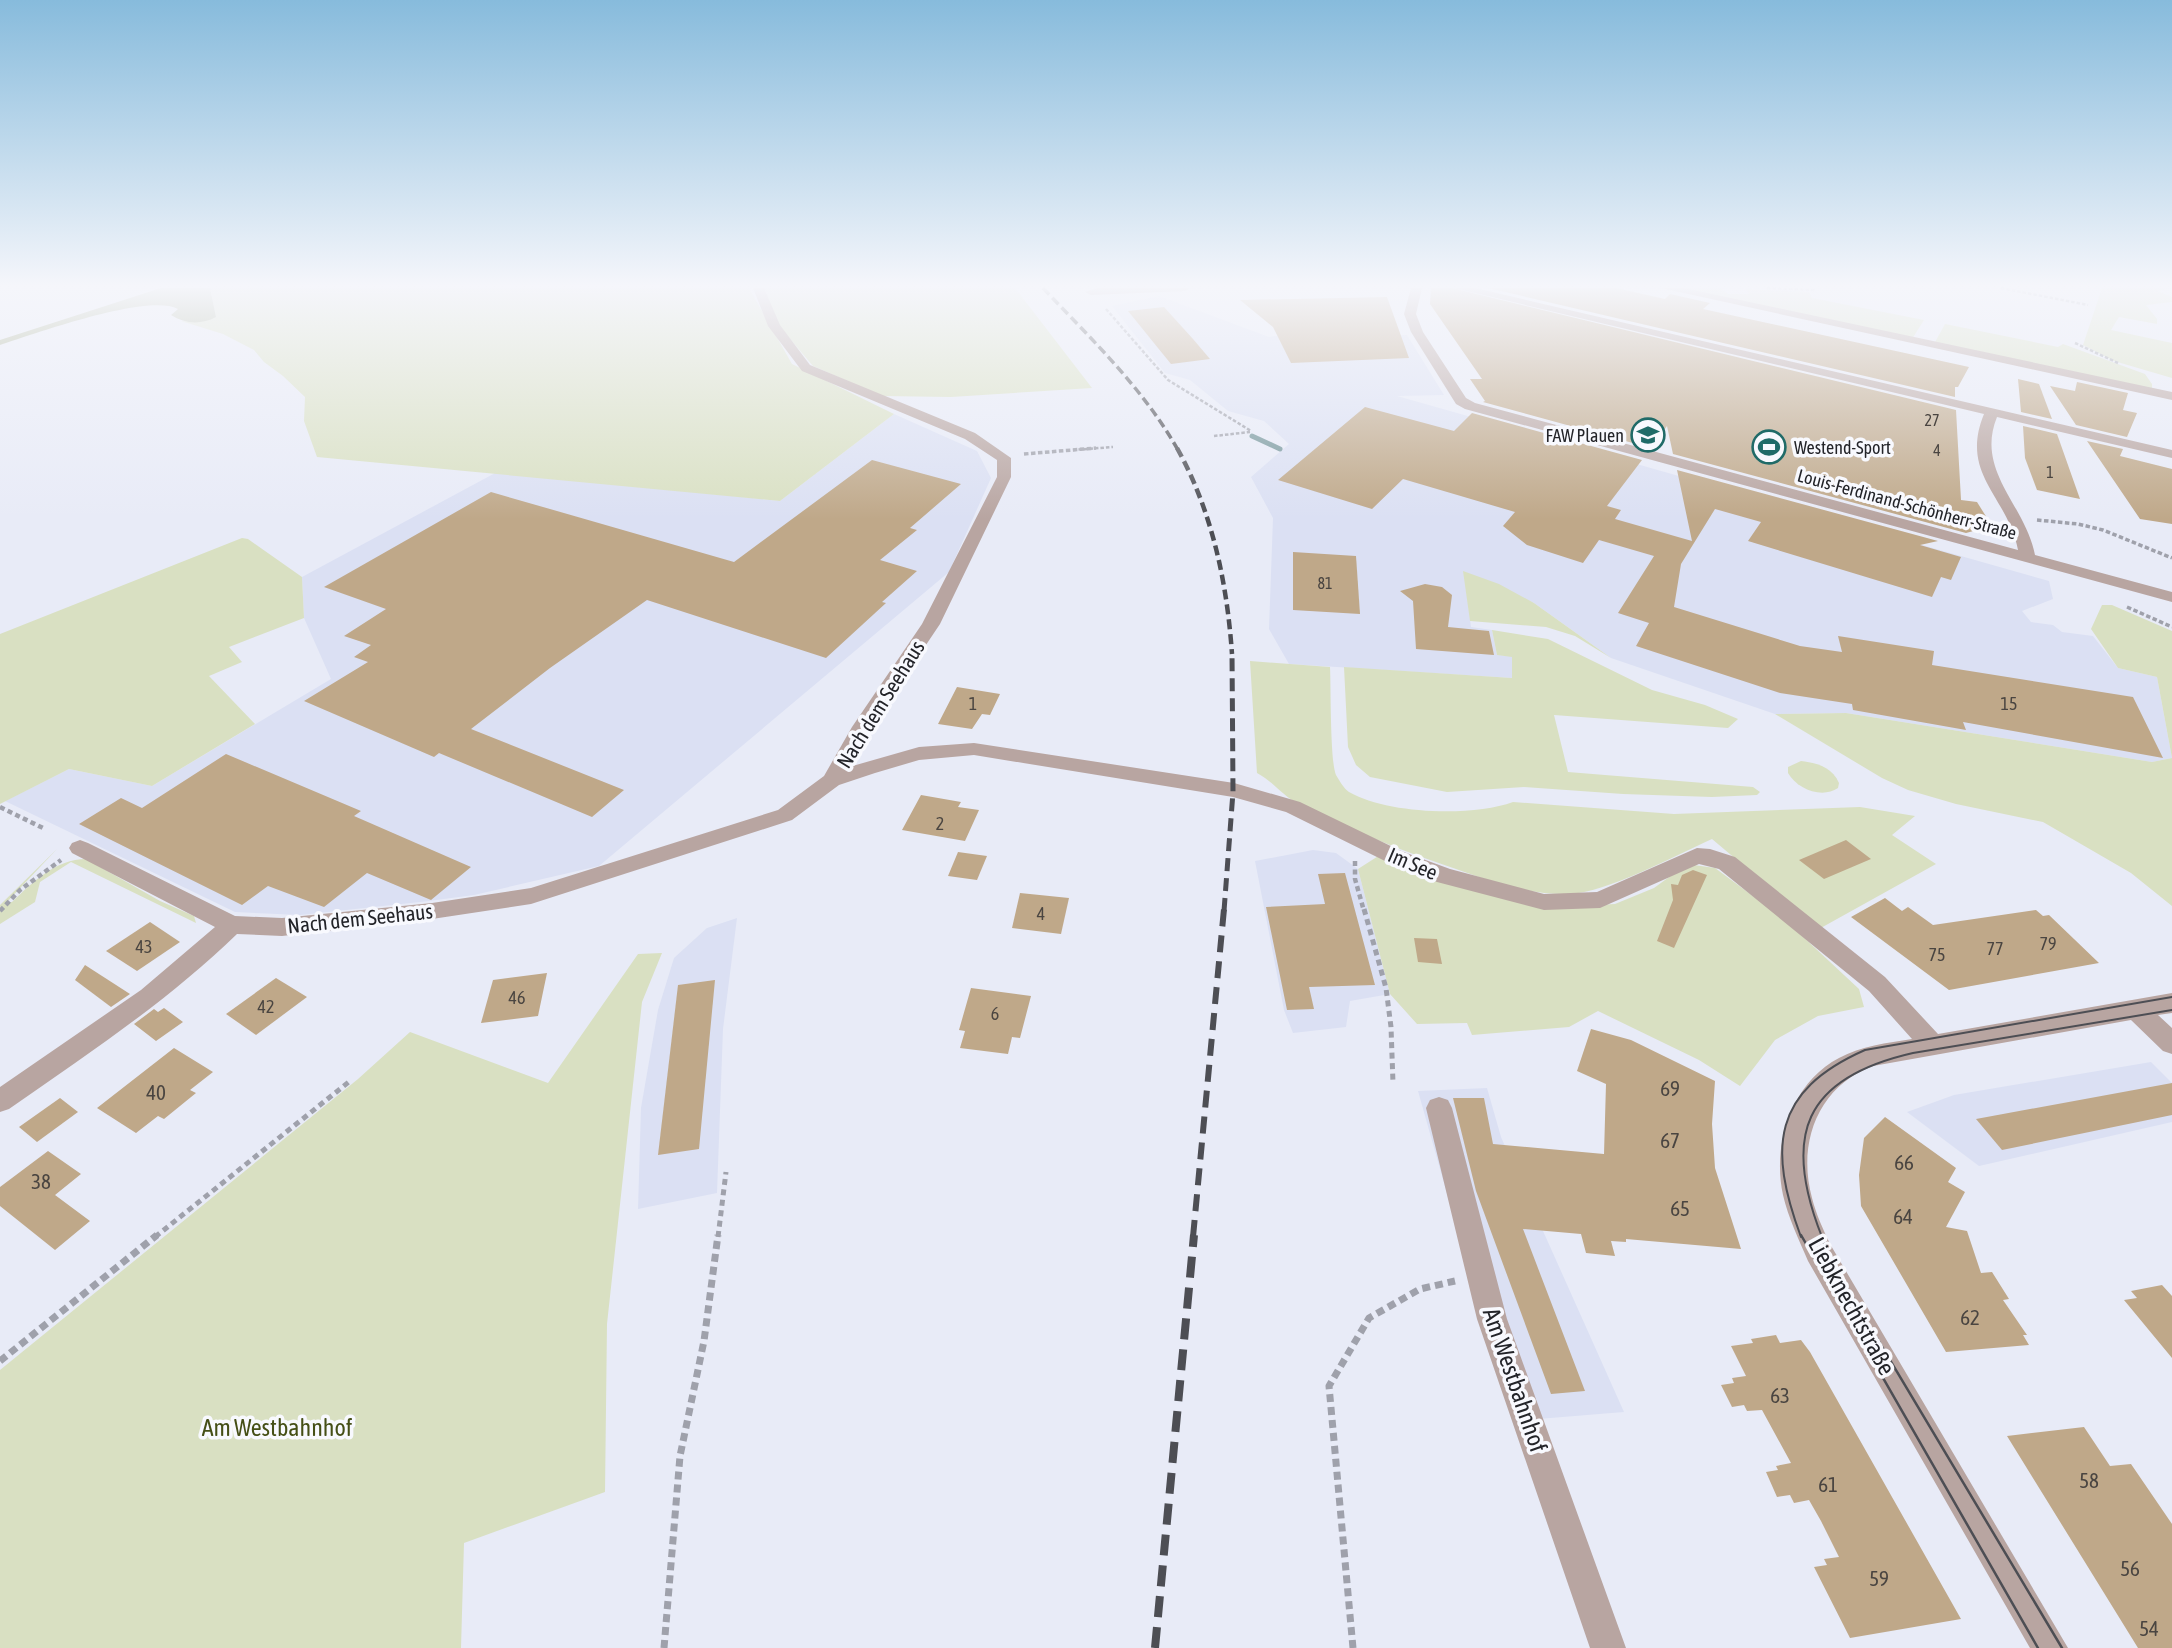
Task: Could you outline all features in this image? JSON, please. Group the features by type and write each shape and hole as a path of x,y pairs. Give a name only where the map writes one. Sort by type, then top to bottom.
{"street":[{"path":"804,365 970,436 1004,458"},
{"name":"Louis-Ferdinand-Schönherr-Straße","path":"1438,365 1461,401 1470,406 2172,597"},
{"path":"1790,365 2172,454"},
{"path":"2023,365 2172,397"},
{"path":"1992,412 1982,429 1984,462 1996,489 2024,533 2027,556"},
{"name":"Nach dem Seehaus","path":"80,848 232,925 282,927 432,911 531,896 785,815 832,780 862,727 931,624 1004,477 1004,458"},
{"name":"Im See","path":"832,780 901,757 941,749 974,749 1234,790 1293,807 1393,856 1445,876 1544,902 1601,900 1697,856 1710,857 1727,863 1877,984 1932,1044"},
{"path":"0,1101 153,995 194,962 232,925"},
{"name":"Liebknechtstraße","path":"2050,1648 1818,1251 1796,1190 1794,1144 1804,1110 1820,1086 1843,1068 1872,1056 2172,1003"},
{"path":"2136,1009 2172,1044"},
{"name":"Am Westbahnhof","path":"1439,1108 1492,1319 1608,1648"}],"path":[{"path":"1155,365 1168,380 1251,431 1214,436"},
{"path":"1004,458 1113,447"},
{"path":"2036,520 2078,524 2103,530 2172,558"},
{"path":"0,807 43,828"},
{"path":"0,911 47,868 80,848"},
{"path":"1355,861 1355,878 1386,988 1391,1027 1393,1083"},
{"path":"0,1361 350,1081"},
{"path":"664,1648 680,1456 704,1341 726,1172"},
{"path":"1353,1648 1329,1386 1369,1318 1420,1289 1481,1275"}],"shaded area":[{"path":"1159,365 1425,365 1444,395 1397,396 2049,581 2053,599 2022,611 2031,622 2053,625 2062,632 2093,636 2118,668 2157,677 2172,758 2152,762 1846,713 1775,714 1611,658 1534,603 1464,572 1471,627 1492,630 1497,655 1512,656 1512,678 1289,664 1269,629 1273,518 1251,477 1289,444 1264,421 1228,411 1190,380 1165,373"},
{"path":"894,414 977,451 991,478 949,572 599,866 474,895 429,901 300,915 235,912 5,801 69,769 152,786 331,679 304,618 302,577 497,472 780,501"},
{"path":"1313,850 1336,853 1358,869 1390,994 1350,1001 1346,1027 1293,1033 1284,1010 1255,861"},
{"path":"737,918 723,1029 717,1193 638,1209 641,1108 658,1010 674,958 707,928"},
{"path":"2151,1062 2172,1083 2172,1122 1979,1166 1907,1112 1954,1095"},
{"path":"1487,1088 1501,1137 1624,1412 1538,1419 1453,1215 1418,1091"}],"green space":[{"path":"268,365 794,365 894,414 780,501 317,457 304,421 305,397"},
{"path":"1074,365 1092,388 951,397 882,396 813,366"},
{"path":"2031,365 2120,365 2145,374 2152,384 2152,391"},
{"path":"2127,365 2172,365 2172,378"},
{"path":"242,538 248,539 302,577 304,618 229,647 242,662 209,676 255,724 152,786 69,769 0,804 0,634"},
{"path":"1463,571 1499,584 1534,603 1611,658 1575,636 1546,627 1470,621"},
{"path":"2102,605 2112,605 2172,631 2172,758 2157,677 2118,668 2091,629"},
{"path":"1492,630 1548,639 1652,690 1705,705 1738,719 1728,728 1554,715 1568,772 1753,787 1760,792 1757,795 1712,797 1524,787 1447,792 1370,777 1356,765 1348,747 1344,667 1512,678 1512,657 1497,655"},
{"path":"1250,661 1330,667 1336,775 1347,791 1385,805 1453,811 1496,807 1513,802 1674,814 1860,807 1915,816 1892,835 1936,864 1819,929 1712,839 1621,880 1584,892 1554,894 1497,883 1376,840 1337,823 1293,801 1257,773"},
{"path":"1846,713 2152,762 2172,758 2172,906 2131,873 2043,822 1956,804 1908,790 1882,778 1775,714"},
{"path":"1801,761 1828,770 1839,783 1838,788 1825,793 1810,791 1797,784 1788,773 1788,767"},
{"path":"57,849 7,902 12,902 55,867 75,860 86,859 160,901 194,916 196,923 71,862 40,882 35,902 0,924 0,905"},
{"path":"1383,853 1563,907 1615,904 1654,888 1687,864 1715,868 1784,919 1859,989 1864,1007 1818,1016 1775,1040 1740,1086 1699,1060 1598,1011 1569,1027 1472,1035 1467,1023 1417,1024 1390,994 1358,869"},
{"name":"Am Westbahnhof","path":"662,953 642,1002 607,1324 605,1492 464,1543 461,1648 0,1648 0,1370 358,1079 410,1032 548,1083 638,954"}],"building":[{"path":"1472,365 1770,365 1956,410 1961,500 1977,502 1992,526 1966,533 1673,454 1667,426 1651,448 1483,402 1485,401 1470,379 1482,379"},
{"path":"1817,365 1969,367 1958,387 1955,387 1955,397"},
{"path":"2018,379 2039,384 2052,419 2021,412"},
{"path":"2077,382 2128,393 2123,410 2137,413 2127,437 2076,425 2050,386 2075,391"},
{"path":"1365,407 1454,431 1472,413 1642,460 1607,506 1621,510 1615,519 1692,541 1677,470 1938,541 1920,545 1961,557 1951,580 1941,577 1932,597 1748,541 1761,522 1715,509 1681,564 1674,607 1800,646 1842,652 1838,636 1934,651 1932,665 2133,697 2163,758 1963,722 1966,730 1853,710 1852,704 1780,693 1636,646 1649,623 1618,613 1654,556 1599,540 1583,563 1527,545 1503,526 1515,512 1403,479 1372,509 1278,480"},
{"path":"2023,426 2057,434 2080,499 2037,490 2025,458"},
{"path":"2087,441 2123,449 2120,456 2172,469 2172,524 2140,519"},
{"path":"872,460 961,484 910,528 917,530 880,560 917,571 826,658 647,600 550,668 471,729 624,790 592,817 439,753 434,757 304,701 368,662 354,657 371,645 344,636 386,609 324,587 491,492 734,562"},
{"path":"1293,552 1356,556 1360,614 1293,610"},
{"path":"1425,584 1442,587 1452,595 1448,627 1489,631 1494,655 1416,649 1413,601 1400,591"},
{"path":"957,687 1000,694 990,715 982,714 972,729 938,724"},
{"path":"226,754 361,811 354,816 471,867 431,900 367,873 324,907 268,886 242,905 79,824 121,798 142,808"},
{"path":"921,795 961,802 958,807 979,810 965,841 902,830"},
{"path":"1846,840 1871,859 1824,879 1799,860"},
{"path":"958,852 987,856 977,880 948,876"},
{"path":"1693,870 1707,875 1674,948 1657,941 1673,900 1671,884 1678,885 1682,875"},
{"path":"1345,873 1375,985 1309,987 1314,1009 1287,1010 1266,907 1325,904 1318,874"},
{"path":"1020,893 1069,898 1061,934 1012,928"},
{"path":"1885,898 1902,911 1908,907 1933,925 2036,910 2043,916 2049,915 2099,963 1949,990 1851,917"},
{"path":"150,922 180,942 137,971 106,951"},
{"path":"1414,938 1437,939 1442,964 1418,962"},
{"path":"85,965 130,994 111,1007 75,980"},
{"path":"547,973 538,1016 481,1023 493,980"},
{"path":"276,978 307,997 256,1035 226,1014"},
{"path":"715,980 699,1149 658,1155 678,985"},
{"path":"971,988 1031,996 1020,1038 1012,1037 1008,1054 960,1048 965,1031 959,1030"},
{"path":"164,1008 183,1022 156,1041 134,1024 154,1009 158,1012"},
{"path":"1591,1029 1631,1040 1715,1081 1712,1124 1715,1168 1741,1249 1626,1239 1626,1242 1611,1241 1615,1256 1586,1253 1581,1234 1523,1229 1585,1391 1551,1394 1476,1191 1453,1098 1484,1098 1493,1144 1604,1154 1606,1084 1577,1071"},
{"path":"174,1048 213,1072 190,1090 196,1093 164,1119 158,1116 136,1133 97,1108"},
{"path":"2172,1083 2172,1115 2002,1150 1976,1119"},
{"path":"60,1098 78,1112 37,1142 19,1127"},
{"path":"1885,1117 1956,1168 1948,1182 1965,1192 1946,1227 1967,1231 1981,1273 1992,1272 2009,1299 2003,1300 2027,1335 2023,1335 2029,1345 1946,1352 1861,1206 1859,1175 1864,1138"},
{"path":"48,1151 81,1174 55,1195 90,1221 55,1250 0,1206 0,1187"},
{"path":"2162,1285 2172,1296 2172,1358 2124,1300 2137,1298 2131,1291"},
{"path":"1776,1335 1780,1343 1801,1340 1810,1352 1961,1619 1850,1638 1814,1567 1827,1565 1824,1559 1839,1557 1821,1521 1809,1500 1794,1503 1790,1495 1777,1497 1766,1472 1778,1470 1776,1466 1791,1463 1762,1410 1747,1411 1744,1405 1732,1407 1721,1385 1734,1383 1732,1378 1746,1376 1731,1346 1753,1343 1751,1339"},
{"path":"2084,1427 2110,1466 2131,1464 2172,1524 2172,1648 2138,1648 2007,1436"}],"waterway":[{"path":"1252,436 1280,449"}],"tram line":[{"path":"1801,1237 1784,1176 1782,1150 1786,1126 1795,1104 1811,1084 1834,1066 1865,1050 2172,997"},
{"path":"1822,1237 1810,1201 1804,1169 1804,1141 1811,1116 1825,1096 1847,1078 1876,1064 1913,1053 2172,1010"},
{"path":"1801,1235 2038,1648"},
{"path":"1821,1235 1832,1263 2062,1648"}],"railway":[{"path":"1115,365 1149,406 1178,450"},
{"path":"1178,450 1200,497 1216,548 1226,600 1232,654"},
{"path":"1224,911 1233,792 1232,652"},
{"path":"1193,1237 1224,909"},
{"path":"1155,1648 1194,1235"}],"place":[{"name":"FAW Plauen","path":"1648,435"},
{"name":"Westend-Sport","path":"1769,447"}]}
